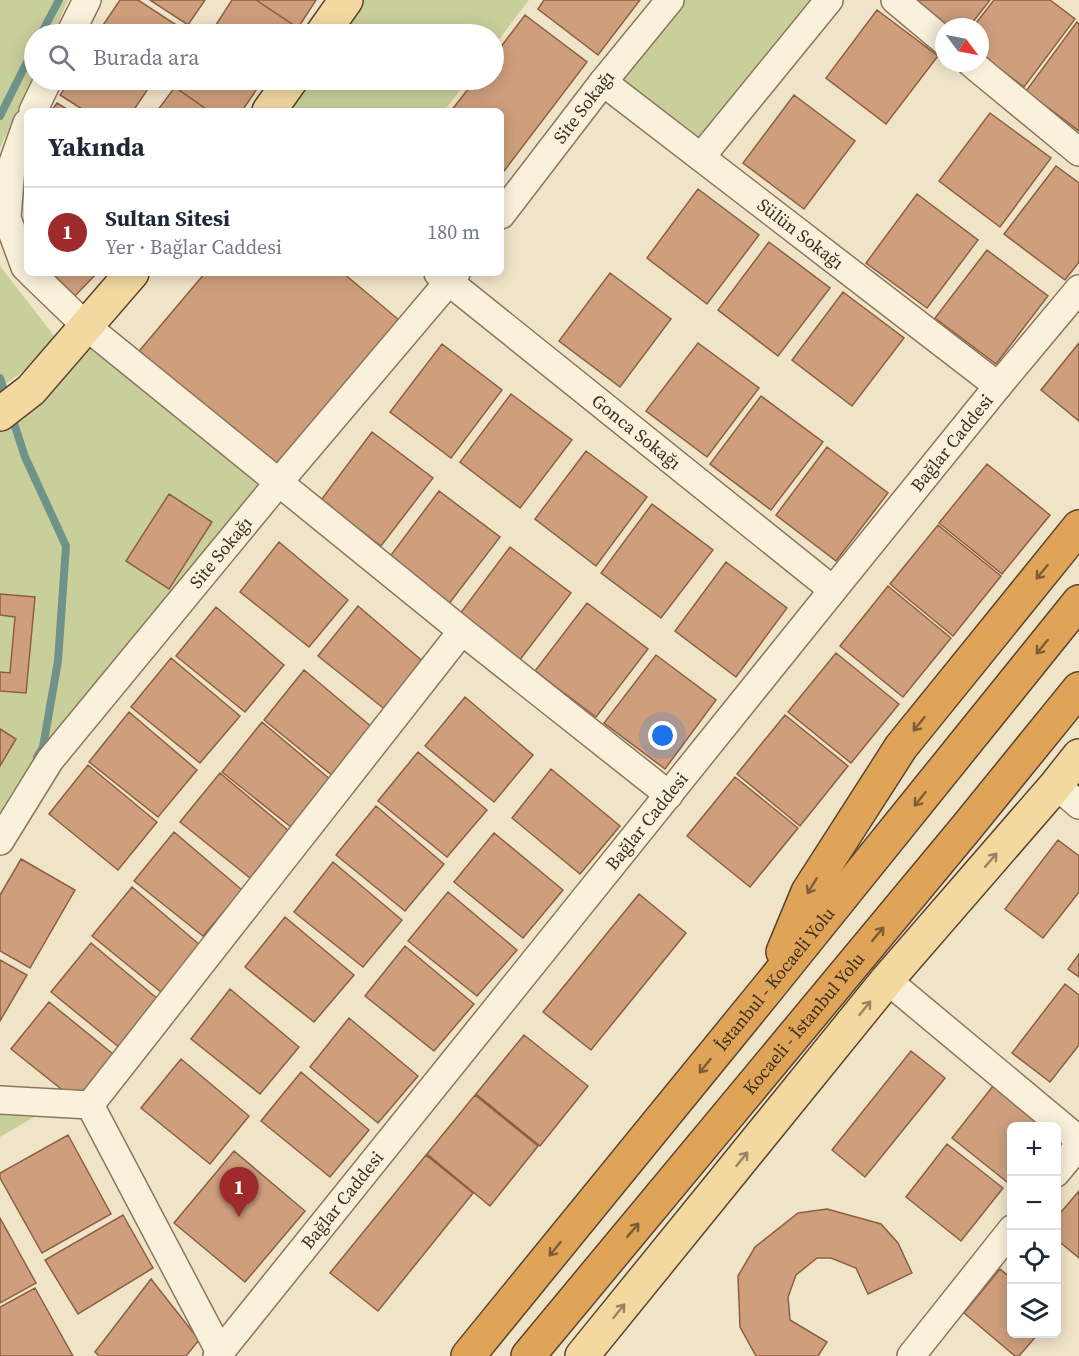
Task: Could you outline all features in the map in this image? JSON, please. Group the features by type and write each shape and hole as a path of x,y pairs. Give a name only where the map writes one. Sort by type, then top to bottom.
{"highway":[{"path":"768,988 808,892 901,747 1079,526"},
{"name":"İstanbul - Kocaeli Yolu","path":"468,1356 1079,602"},
{"name":"Kocaeli - İstanbul Yolu","path":"528,1356 1079,689"},
{"path":"967,827 1079,706"}],"main road":[{"path":"329,24 346,0"},
{"path":"271,108 284,90"},
{"path":"0,414 31,390 129,276"},
{"path":"582,1356 887,980 1067,795 1079,756"}],"street":[{"path":"75,24 87,0"},
{"name":"Site Sokağı","path":"504,211 603,82 670,0"},
{"path":"701,157 830,0"},
{"path":"895,0 935,33"},
{"path":"982,72 1079,152"},
{"name":"Sülün Sokağı","path":"603,82 998,386"},
{"path":"34,108 43,90"},
{"path":"24,131 11,168 7,218 24,264"},
{"path":"34,276 86,326 462,631 669,795"},
{"name":"Site Sokağı","path":"0,841 50,760 448,276"},
{"name":"Gonca Sokağı","path":"448,276 833,590"},
{"name":"Bağlar Caddesi","path":"218,1354 1079,288"},
{"path":"90,1105 462,631"},
{"path":"887,980 1079,1143 1061,1166"},
{"path":"0,1100 90,1105"},
{"path":"90,1105 218,1354"},
{"path":"911,1356 1010,1230"}],"green space":[{"path":"0,0 68,0 57,24 24,24 24,90 27,90 0,148"},
{"path":"346,0 529,0 504,33 504,24 329,24"},
{"path":"670,0 829,0 701,157 603,82"},
{"path":"284,90 460,90 446,108 271,108"},
{"path":"0,266 55,337 22,372 0,388"},
{"path":"86,326 279,482 0,841 0,414"},
{"path":"0,1115 34,1117 0,1137"}],"building":[{"path":"120,0 138,0 175,24 104,24"},
{"path":"150,0 205,0 186,24"},
{"path":"232,0 256,0 292,24 216,24"},
{"path":"256,0 316,0 301,24 292,24"},
{"path":"544,0 640,0 598,55 538,9"},
{"path":"901,0 990,0 976,18 935,18 935,21"},
{"path":"994,0 1050,0 1075,19 1024,87 989,61 989,18 980,18"},
{"path":"877,10 935,54 935,60 886,124 826,78"},
{"path":"525,15 587,62 504,171 504,108 453,108 467,90 504,90 504,43"},
{"path":"1077,22 1079,24 1079,131 1026,91"},
{"path":"63,90 147,90 135,108 80,108 60,95"},
{"path":"173,90 179,90 205,108 159,108"},
{"path":"179,90 256,90 244,108 205,108"},
{"path":"794,95 855,141 804,209 743,163"},
{"path":"57,103 65,108 53,108"},
{"path":"990,113 1051,158 1000,227 939,181"},
{"path":"1056,166 1079,183 1079,262 1065,280 1004,234"},
{"path":"698,189 759,235 707,304 647,258"},
{"path":"917,194 978,240 927,308 866,263"},
{"path":"769,242 830,288 778,356 718,310"},
{"path":"987,250 1048,296 996,364 935,318"},
{"path":"610,273 671,319 620,387 559,341"},
{"path":"55,276 94,276 75,296"},
{"path":"202,276 347,276 405,325 278,476 135,356"},
{"path":"843,292 904,338 852,406 792,360"},
{"path":"698,343 759,388 707,457 646,411"},
{"path":"1079,343 1079,421 1041,390"},
{"path":"442,344 502,390 451,458 390,412"},
{"path":"511,394 572,440 520,508 460,462"},
{"path":"761,396 823,442 771,510 710,464"},
{"path":"372,432 433,478 381,546 321,500"},
{"path":"827,447 888,493 836,561 776,515"},
{"path":"586,451 647,497 596,566 535,519"},
{"path":"987,464 1050,515 1002,574 939,523"},
{"path":"439,491 500,537 448,605 388,559"},
{"path":"169,494 212,522 169,589 126,561"},
{"path":"652,504 713,550 661,618 601,573"},
{"path":"938,525 1001,576 953,636 890,584"},
{"path":"279,542 348,600 309,647 240,592"},
{"path":"510,547 571,593 519,661 459,615"},
{"path":"726,562 787,608 736,677 675,631"},
{"path":"888,586 951,638 903,697 840,646"},
{"path":"0,594 35,597 26,693 0,691 0,672 10,673 15,617 0,615"},
{"path":"587,603 648,649 596,717 535,671"},
{"path":"358,606 426,664 387,711 318,656"},
{"path":"216,607 284,665 245,712 176,656"},
{"path":"836,653 899,704 851,763 788,712"},
{"path":"656,655 716,700 665,769 604,723"},
{"path":"171,658 240,716 200,763 131,707"},
{"path":"304,670 373,728 333,776 264,720"},
{"path":"465,697 533,755 494,802 425,746"},
{"path":"129,712 197,770 158,817 89,762"},
{"path":"785,715 848,766 800,826 737,774"},
{"path":"262,722 331,780 291,827 222,772"},
{"path":"0,729 16,739 0,766"},
{"path":"418,752 487,810 447,857 378,801"},
{"path":"88,765 157,822 118,870 49,814"},
{"path":"551,769 620,826 580,874 512,818"},
{"path":"220,773 289,831 250,878 180,822"},
{"path":"735,777 798,828 750,887 687,836"},
{"path":"376,806 444,864 405,911 336,855"},
{"path":"174,832 242,890 203,936 134,881"},
{"path":"494,833 563,890 523,938 454,882"},
{"path":"1058,840 1079,856 1079,892 1043,938 1005,909"},
{"path":"21,859 75,890 30,968 0,951 0,895"},
{"path":"333,862 402,920 363,967 294,912"},
{"path":"132,887 200,945 161,992 92,936"},
{"path":"448,892 517,950 477,996 408,941"},
{"path":"639,894 686,933 591,1050 543,1012"},
{"path":"285,917 354,975 314,1022 245,967"},
{"path":"91,943 159,1000 120,1048 51,992"},
{"path":"405,946 474,1004 434,1051 365,996"},
{"path":"1079,954 1079,977 1068,969"},
{"path":"0,960 27,975 0,1021"},
{"path":"1065,984 1079,995 1079,1045 1050,1082 1012,1053"},
{"path":"230,989 299,1047 260,1094 191,1039"},
{"path":"49,1002 118,1058 80,1104 11,1049"},
{"path":"349,1018 418,1076 378,1123 310,1067"},
{"path":"524,1035 588,1086 540,1146 476,1094"},
{"path":"911,1051 945,1078 865,1177 832,1150"},
{"path":"181,1059 249,1116 210,1164 141,1108"},
{"path":"301,1072 369,1130 330,1177 261,1121"},
{"path":"993,1086 1040,1122 1007,1122 1007,1182 952,1138"},
{"path":"475,1095 538,1146 490,1206 427,1154"},
{"path":"68,1135 111,1214 42,1253 0,1178 0,1173"},
{"path":"947,1144 1003,1188 961,1241 906,1197"},
{"path":"234,1151 305,1211 245,1282 174,1223"},
{"path":"426,1155 473,1193 378,1311 330,1273"},
{"path":"1079,1191 1079,1258 1061,1243 1061,1212"},
{"path":"827,1209 881,1224 898,1243 912,1273 868,1294 856,1268 831,1258 817,1258 796,1275 788,1297 790,1320 827,1342 818,1356 756,1356 740,1327 738,1276 755,1247 798,1213"},
{"path":"123,1215 153,1268 78,1314 45,1260"},
{"path":"0,1218 36,1283 0,1303"},
{"path":"1000,1269 1007,1275 1007,1338 1035,1338 1019,1356 1015,1356 964,1313"},
{"path":"151,1279 199,1340 186,1356 99,1356 95,1352"},
{"path":"35,1288 73,1356 0,1356 0,1307"}],"waterway":[{"path":"46,24 59,0"},
{"path":"0,116 24,68"},
{"path":"0,378 7,400"},
{"path":"11,414 25,457 66,546 58,661 43,747 37,757"}],"place":[{"name":"Sultan Sitesi","path":"239,1217"}]}
